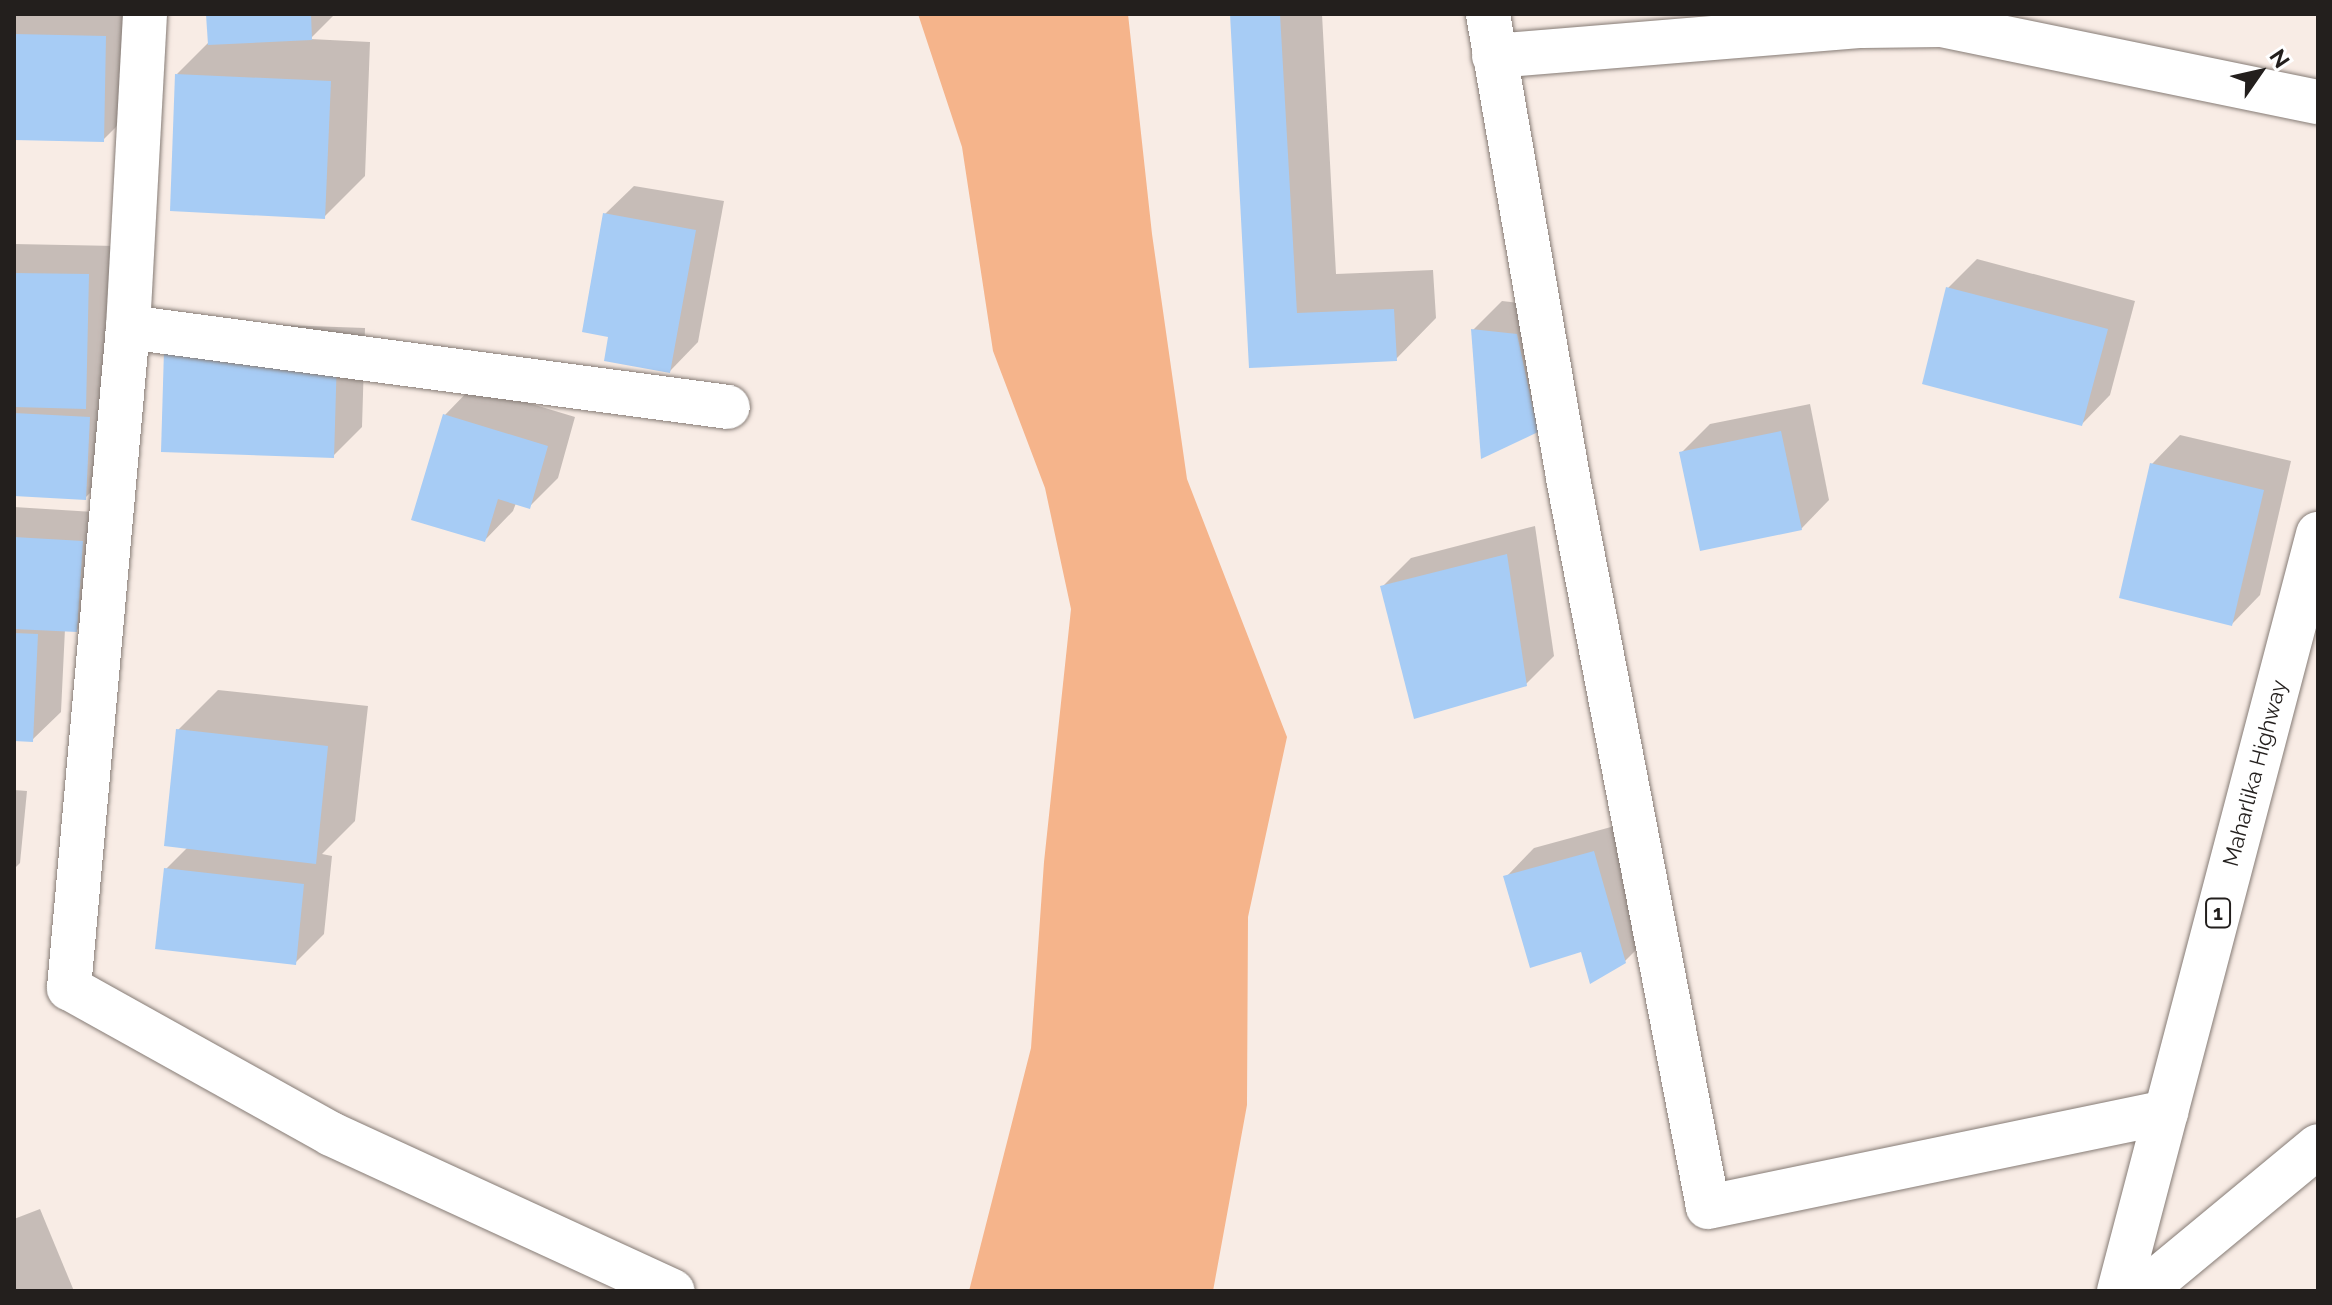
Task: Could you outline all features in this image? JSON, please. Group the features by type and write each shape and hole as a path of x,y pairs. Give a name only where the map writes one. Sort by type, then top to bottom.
{"main road":[{"path":"145,14 128,327 69,988 331,1134 673,1291"},
{"path":"1488,14 1568,478 1708,1207 2166,1112"},
{"path":"1494,56 1862,26 1942,25 2318,102"},
{"path":"128,327 728,407"},
{"name":"Maharlika Highway","path":"2119,1291 2318,534"},
{"path":"2143,1291 2318,1146"}],"shaded area":[{"path":"918,14 1128,14 1152,234 1187,479 1287,737 1248,917 1247,1105 1213,1291 969,1291 1031,1048 1044,862 1071,609 1045,488 993,351 962,147"}],"building":[{"path":"206,14 311,14 312,40 208,45"},
{"path":"1230,14 1280,14 1297,313 1394,309 1397,361 1249,368"},
{"path":"14,34 106,36 104,142 14,140"},
{"path":"175,74 331,81 325,219 170,211"},
{"path":"603,213 696,230 670,373 604,361 608,337 582,332"},
{"path":"14,273 89,274 86,409 14,407"},
{"path":"1946,287 2108,329 2082,426 1922,384"},
{"path":"1471,329 1517,334 1538,432 1481,459"},
{"path":"164,350 337,356 334,458 161,452"},
{"path":"14,413 90,417 86,500 14,496"},
{"path":"443,414 548,446 530,509 498,499 485,542 411,520"},
{"path":"1781,431 1802,530 1700,551 1679,452"},
{"path":"2150,463 2264,490 2232,626 2119,598"},
{"path":"14,537 83,541 77,632 14,629"},
{"path":"1507,554 1527,686 1414,719 1380,586"},
{"path":"14,633 38,634 33,742 14,741"},
{"path":"176,729 328,746 316,864 164,846"},
{"path":"1594,851 1626,963 1590,984 1581,952 1530,968 1503,876"},
{"path":"164,868 304,884 296,965 155,949"}]}
